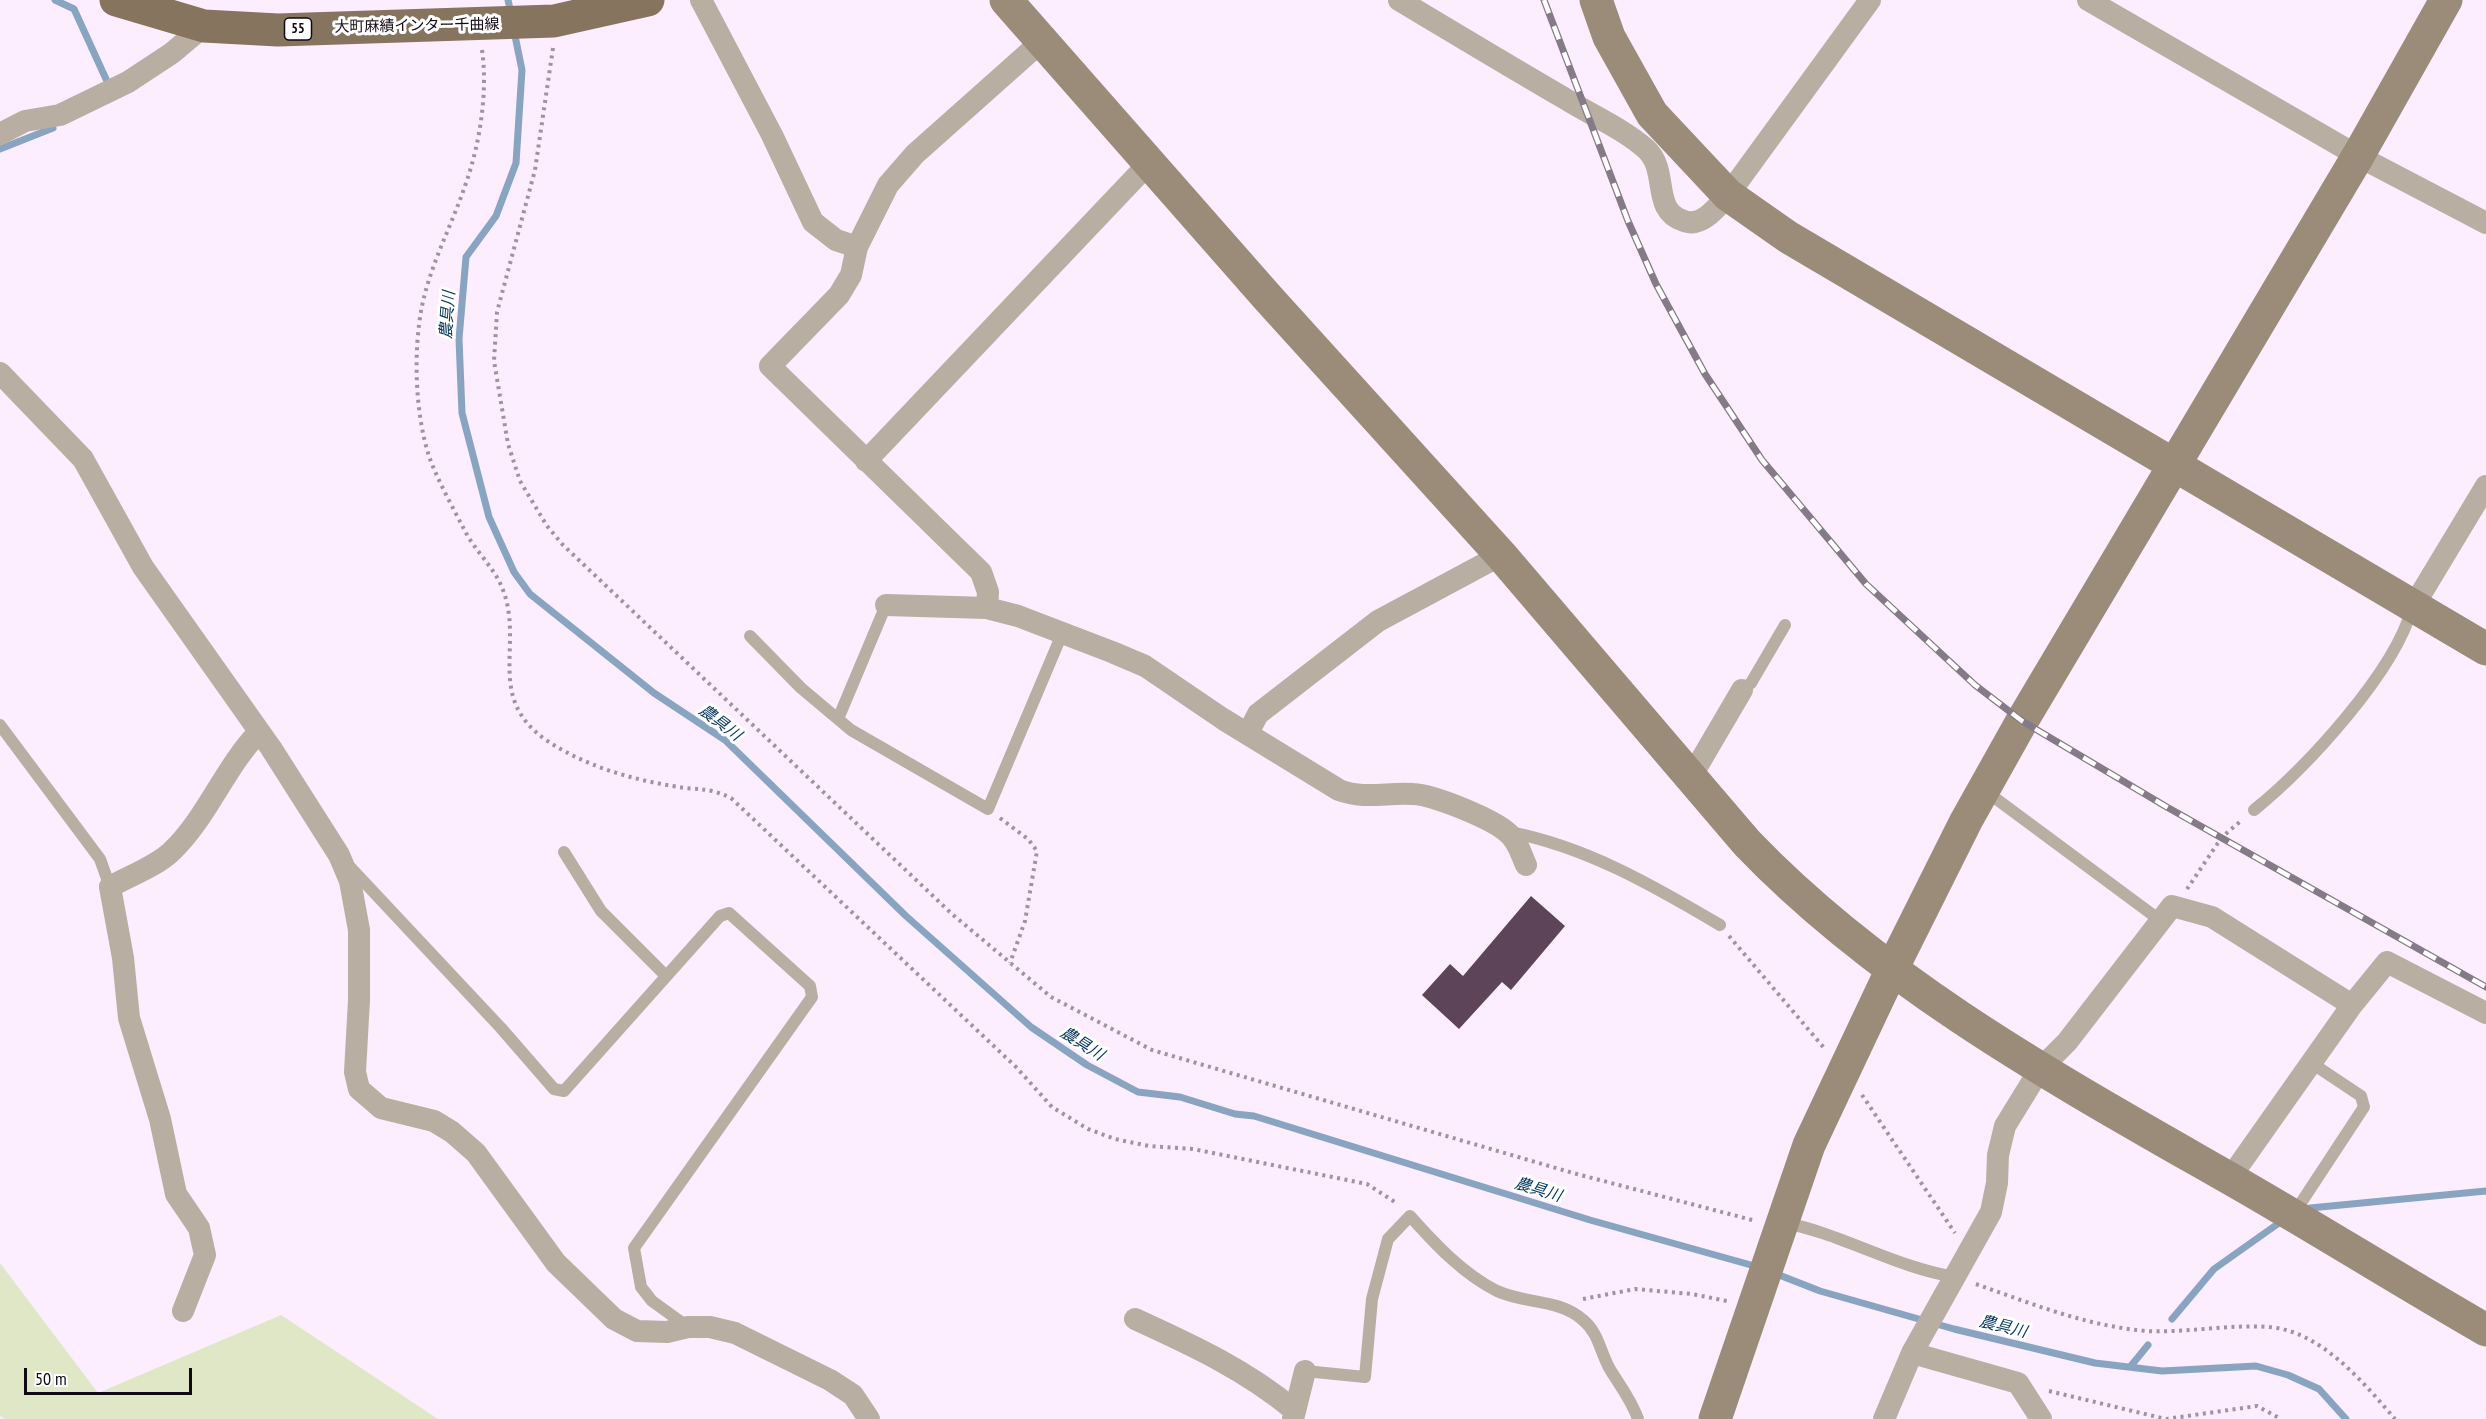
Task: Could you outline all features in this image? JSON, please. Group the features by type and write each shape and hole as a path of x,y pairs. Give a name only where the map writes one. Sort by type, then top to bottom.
{"main road":[{"name":"大町麻績インター千曲線","path":"116,0 204,26 278,30 481,25 548,36 629,2"}],"street":[{"path":"701,0 772,135 813,222 836,240 857,247"},
{"path":"1006,0 1151,161 1268,298 1501,555 1691,777 1777,873 1843,930 1966,1021 2040,1069 2486,1329"},
{"path":"1399,0 1605,121 1646,149 1659,164 1663,201 1670,213 1684,221 1693,222 1713,212 1728,195 1869,0"},
{"path":"1596,0 1609,37 1652,114 1728,195 1788,237 2486,649"},
{"path":"2088,0 2358,156 2486,223"},
{"path":"1715,1419 1809,1145 1893,967 1982,793 2174,463 2358,156 2446,0"},
{"path":"0,134 25,121 60,115 128,82 172,53 204,26"},
{"path":"987,608 988,592 981,572 770,366 839,295 851,275 857,247 888,185 915,154 1042,41"},
{"path":"866,461 1151,161"},
{"path":"0,373 82,459 143,567 259,732 339,855 350,881 359,930 359,1000 355,1072 359,1089 381,1108 434,1120 476,1153 556,1263 615,1319 637,1331 667,1332 688,1327 710,1327 735,1333 830,1380 853,1395 870,1419"},
{"path":"2413,607 2486,486"},
{"path":"1248,733 1258,714 1378,621 1501,555"},
{"path":"886,605 987,608 1018,616 1145,666 1223,719 1353,795 1429,796 1459,807 1508,832 1519,846 1526,865"},
{"path":"1691,777 1742,690"},
{"path":"183,1311 205,1255 200,1228 176,1194 160,1119 129,1017 123,958 110,887 170,853 204,812 240,751 259,732"},
{"path":"1884,1419 1915,1348 1991,1212 1997,1183 1998,1155 2005,1126 2040,1069 2067,1042 2166,913 2212,918 2352,1005"},
{"path":"2230,1178 2310,1062 2387,962 2486,1013"},
{"path":"1135,1319 1229,1364 1264,1385 1293,1414 1305,1371"},
{"path":"1915,1348 2018,1383 2041,1419"}],"lane":[{"path":"838,719 886,605"},
{"path":"2254,810 2309,758 2347,714 2375,678 2407,627 2413,607"},
{"path":"1742,690 1751,683 1785,625"},
{"path":"750,636 801,688 851,730 988,808 1062,634"},
{"path":"0,725 100,859 110,887"},
{"path":"1982,793 1995,798 2166,913"},
{"path":"1508,832 1561,846 1652,885 1720,925"},
{"path":"564,852 601,911 666,976"},
{"path":"339,855 501,1028 554,1089 564,1091 720,916 729,913 810,986 813,997 634,1248 641,1287 652,1301 688,1327"},
{"path":"2292,1216 2364,1107 2361,1096 2310,1062"},
{"path":"1305,1371 1365,1377 1372,1299 1388,1239 1410,1216 1450,1257 1497,1291 1538,1304 1557,1304 1582,1318 1601,1342 1611,1371 1624,1387 1638,1419"},
{"path":"1779,1228 1802,1227 1953,1282"}],"path":[{"path":"481,25 485,72 478,131 467,182 440,245 422,307 417,366 419,413 430,459 466,533 503,590 509,633 510,689 527,723 547,740 613,773 675,787 711,788 731,798 1016,1067 1052,1107 1088,1129 1115,1139 1149,1146 1193,1149 1367,1184 1394,1199 1410,1216"},
{"path":"548,36 535,170 497,312 494,361 508,444 520,481 547,526 563,545 935,899 1051,997 1152,1050 1572,1173 1779,1228"},
{"path":"988,808 1028,839 1037,851 1025,921 1010,963"},
{"path":"2166,913 2222,837 2254,810"},
{"path":"1953,1282 2063,1316 2146,1330 2271,1327 2315,1341 2372,1392 2395,1419"},
{"path":"1557,1304 1635,1288 1755,1303"},
{"path":"2018,1383 2166,1419 2257,1406 2281,1419"}],"green space":[{"path":"0,1263 98,1393 281,1315 438,1419 5,1419 0,1416"}],"building":[{"path":"1531,896 1565,926 1511,990 1502,982 1459,1029 1422,995 1450,964 1463,976"}],"waterway":[{"path":"55,0 74,9 106,79"},
{"name":"農具川","path":"508,0 511,14"},
{"name":"農具川","path":"514,31 522,70 516,163 496,216 466,257 459,339 462,413 489,517 514,572 530,594 654,693 725,740 906,916 1031,1027 1087,1065 1138,1092 1180,1097 1235,1114 1254,1116 1590,1220 1758,1267"},
{"path":"0,149 53,128"},
{"path":"2310,1208 2486,1191"},
{"path":"2172,1319 2214,1269 2279,1223"},
{"name":"農具川","path":"1774,1273 1820,1291 1954,1329 2095,1363 2162,1371 2256,1366 2288,1375 2319,1389 2346,1419"},
{"path":"2130,1367 2148,1345"}],"railway":[{"path":"1544,0 1628,221 1656,284 1705,374 1762,460 1866,584 1975,685 2022,721 2165,806 2486,987"}]}
